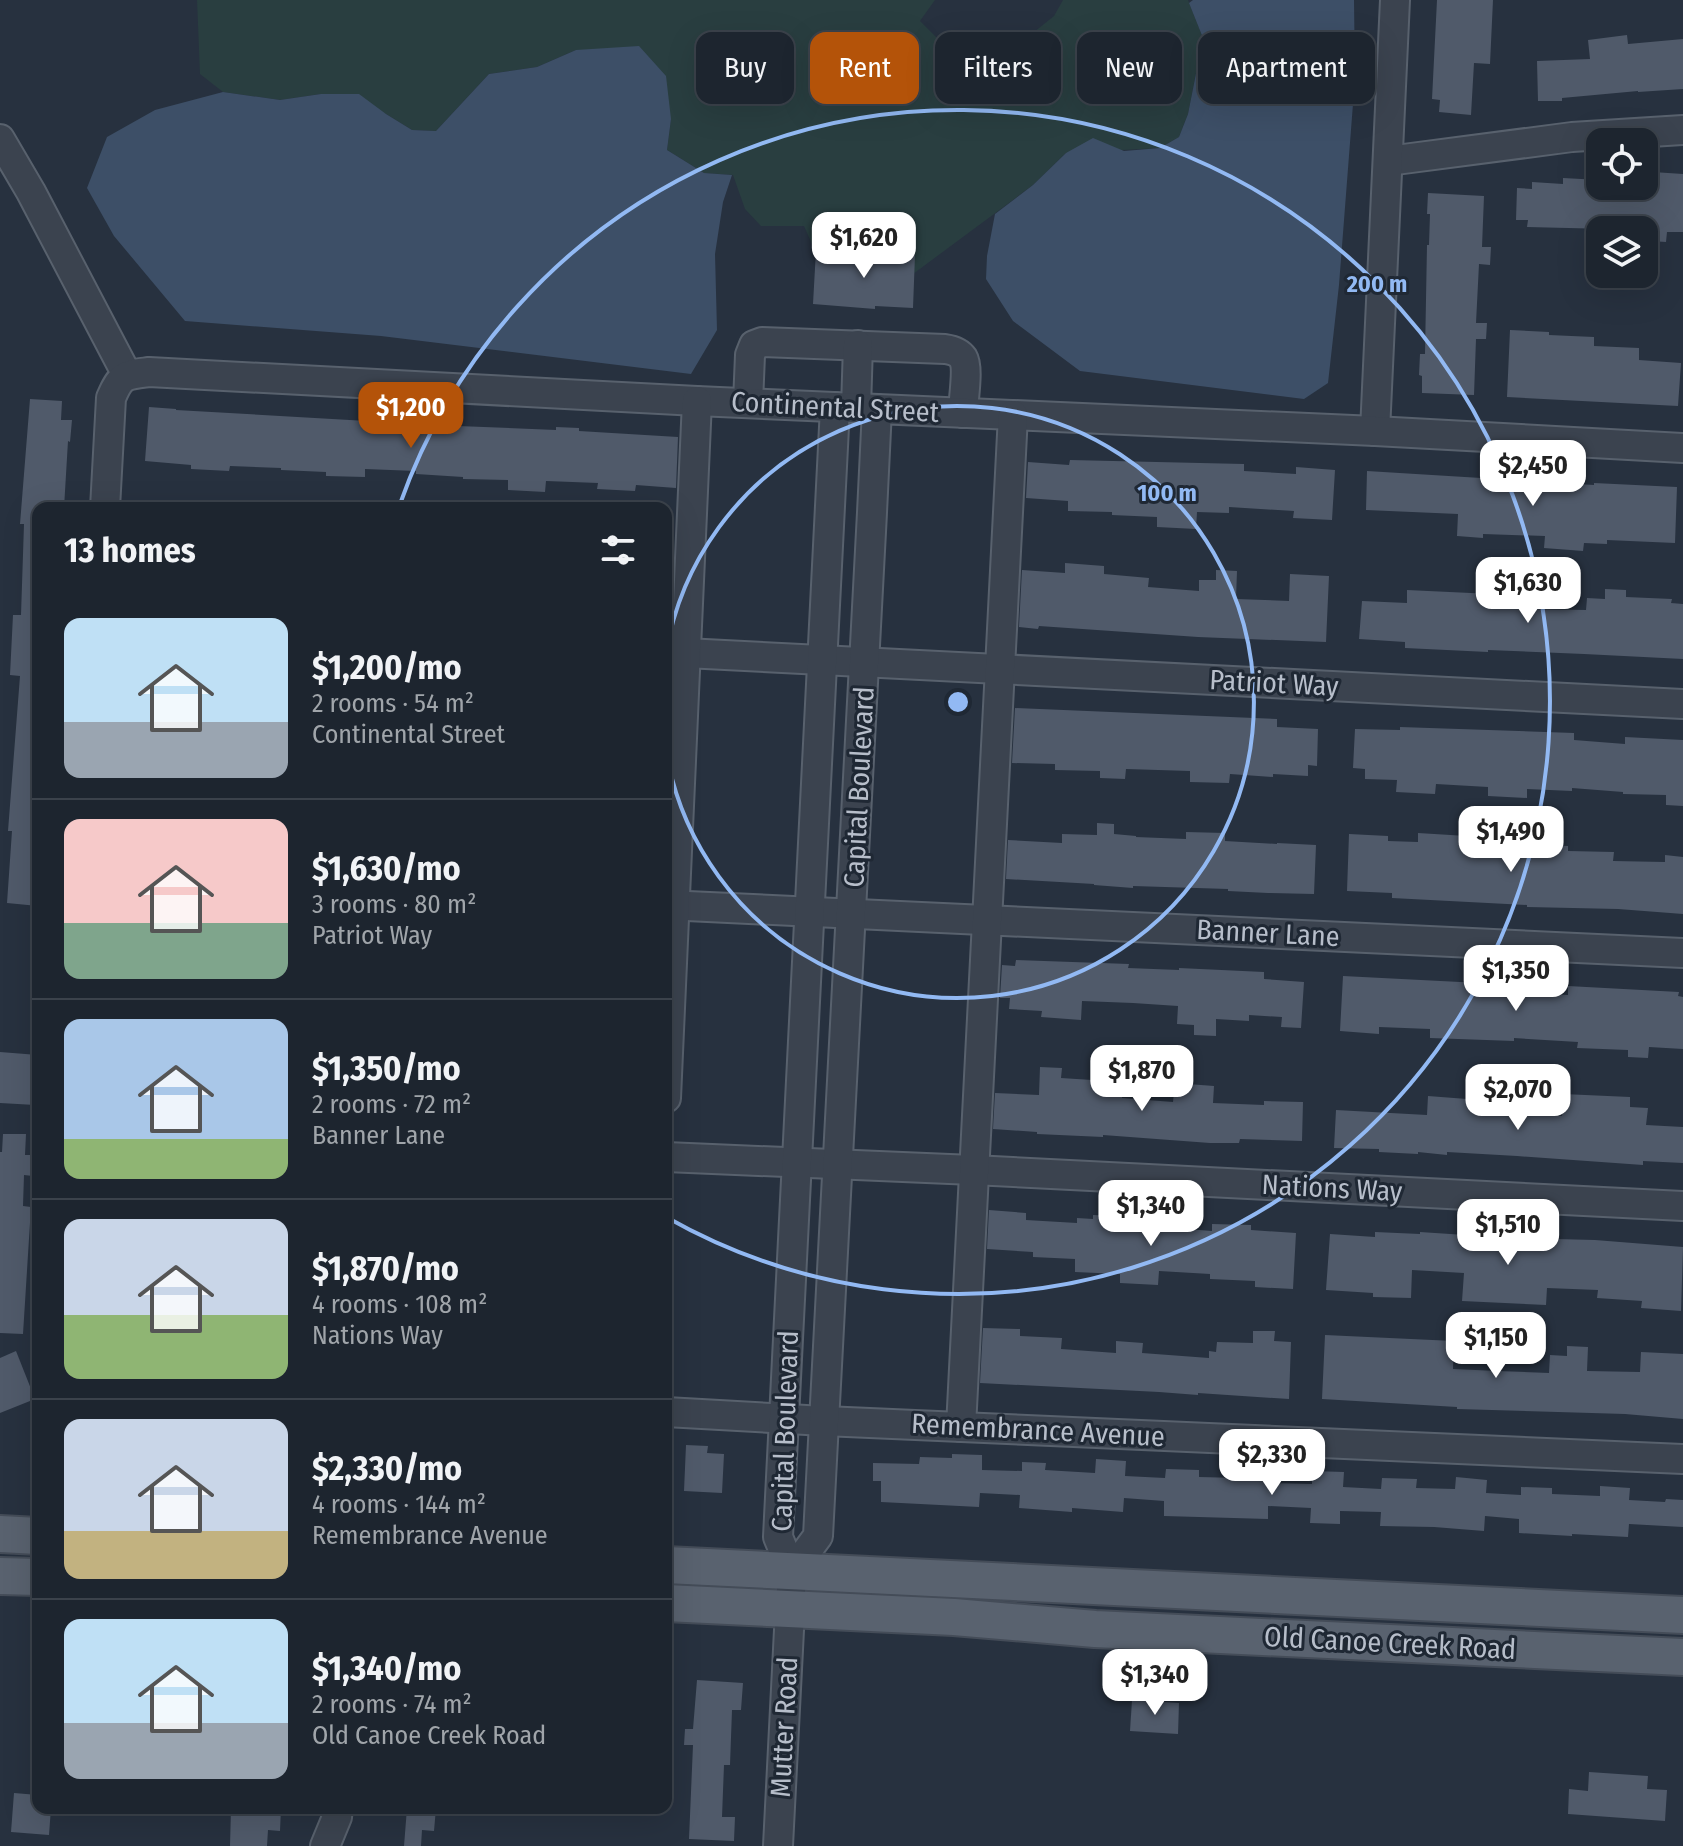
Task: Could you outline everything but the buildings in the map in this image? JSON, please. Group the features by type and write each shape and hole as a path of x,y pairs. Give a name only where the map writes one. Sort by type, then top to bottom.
{"main road":[{"path":"0,1534 32,1536"},
{"name":"Old Canoe Creek Road","path":"672,1565 1683,1615"},
{"path":"0,1576 32,1577"},
{"name":"Old Canoe Creek Road","path":"672,1603 954,1617 1095,1629 1683,1657"}],"street":[{"path":"1375,431 1395,0"},
{"path":"1388,161 1572,137 1683,130"},
{"path":"0,139 127,375 116,385 111,398 105,502"},
{"path":"748,403 750,355 754,345 762,342 945,349 955,351 965,365 963,413"},
{"path":"856,408 858,345"},
{"name":"Continental Street","path":"127,375 149,372 1683,448"},
{"path":"672,821 676,653 697,401"},
{"name":"Capital Boulevard","path":"792,1571 778,1537 822,661 856,408"},
{"name":"Capital Boulevard","path":"792,1571 818,1536 853,913 865,661 856,408"},
{"path":"961,1427 1013,415"},
{"name":"Patriot Way","path":"676,653 1683,704"},
{"name":"Banner Lane","path":"672,905 1683,953"},
{"name":"Nations Way","path":"672,1157 1683,1206"},
{"path":"672,1412 783,1418"},
{"name":"Remembrance Avenue","path":"783,1418 1683,1459"},
{"name":"Mutter Road","path":"778,1846 792,1571"},
{"path":"325,1846 337,1814"}],"green space":[{"path":"197,0 935,0 920,21 935,36 935,104 1061,104 1061,32 1034,32 1054,16 1063,0 1188,0 1201,32 1198,32 1198,63 1188,114 1179,137 1160,148 1066,153 1033,185 909,277 828,280 804,226 761,226 745,209 733,175 704,173 667,150 671,119 576,50 537,67 489,74 436,131 412,130 386,114 321,94 280,100 223,92 200,74"}],"water":[{"path":"1193,0 1354,0 1354,32 1201,32 1189,3"},
{"path":"639,46 666,76 671,119 667,150 704,173 732,175 723,202 715,254 717,330 691,374 381,336 185,321 114,236 87,188 107,137 155,110 223,92 280,100 321,94 359,94 412,130 436,131 489,74 537,67 576,50"},
{"path":"1198,63 1198,104 1353,104 1328,383 1304,399 1080,371 1013,321 986,279 995,214 1033,185 1066,153 1093,138 1124,151 1160,148 1179,137 1188,114"}]}
